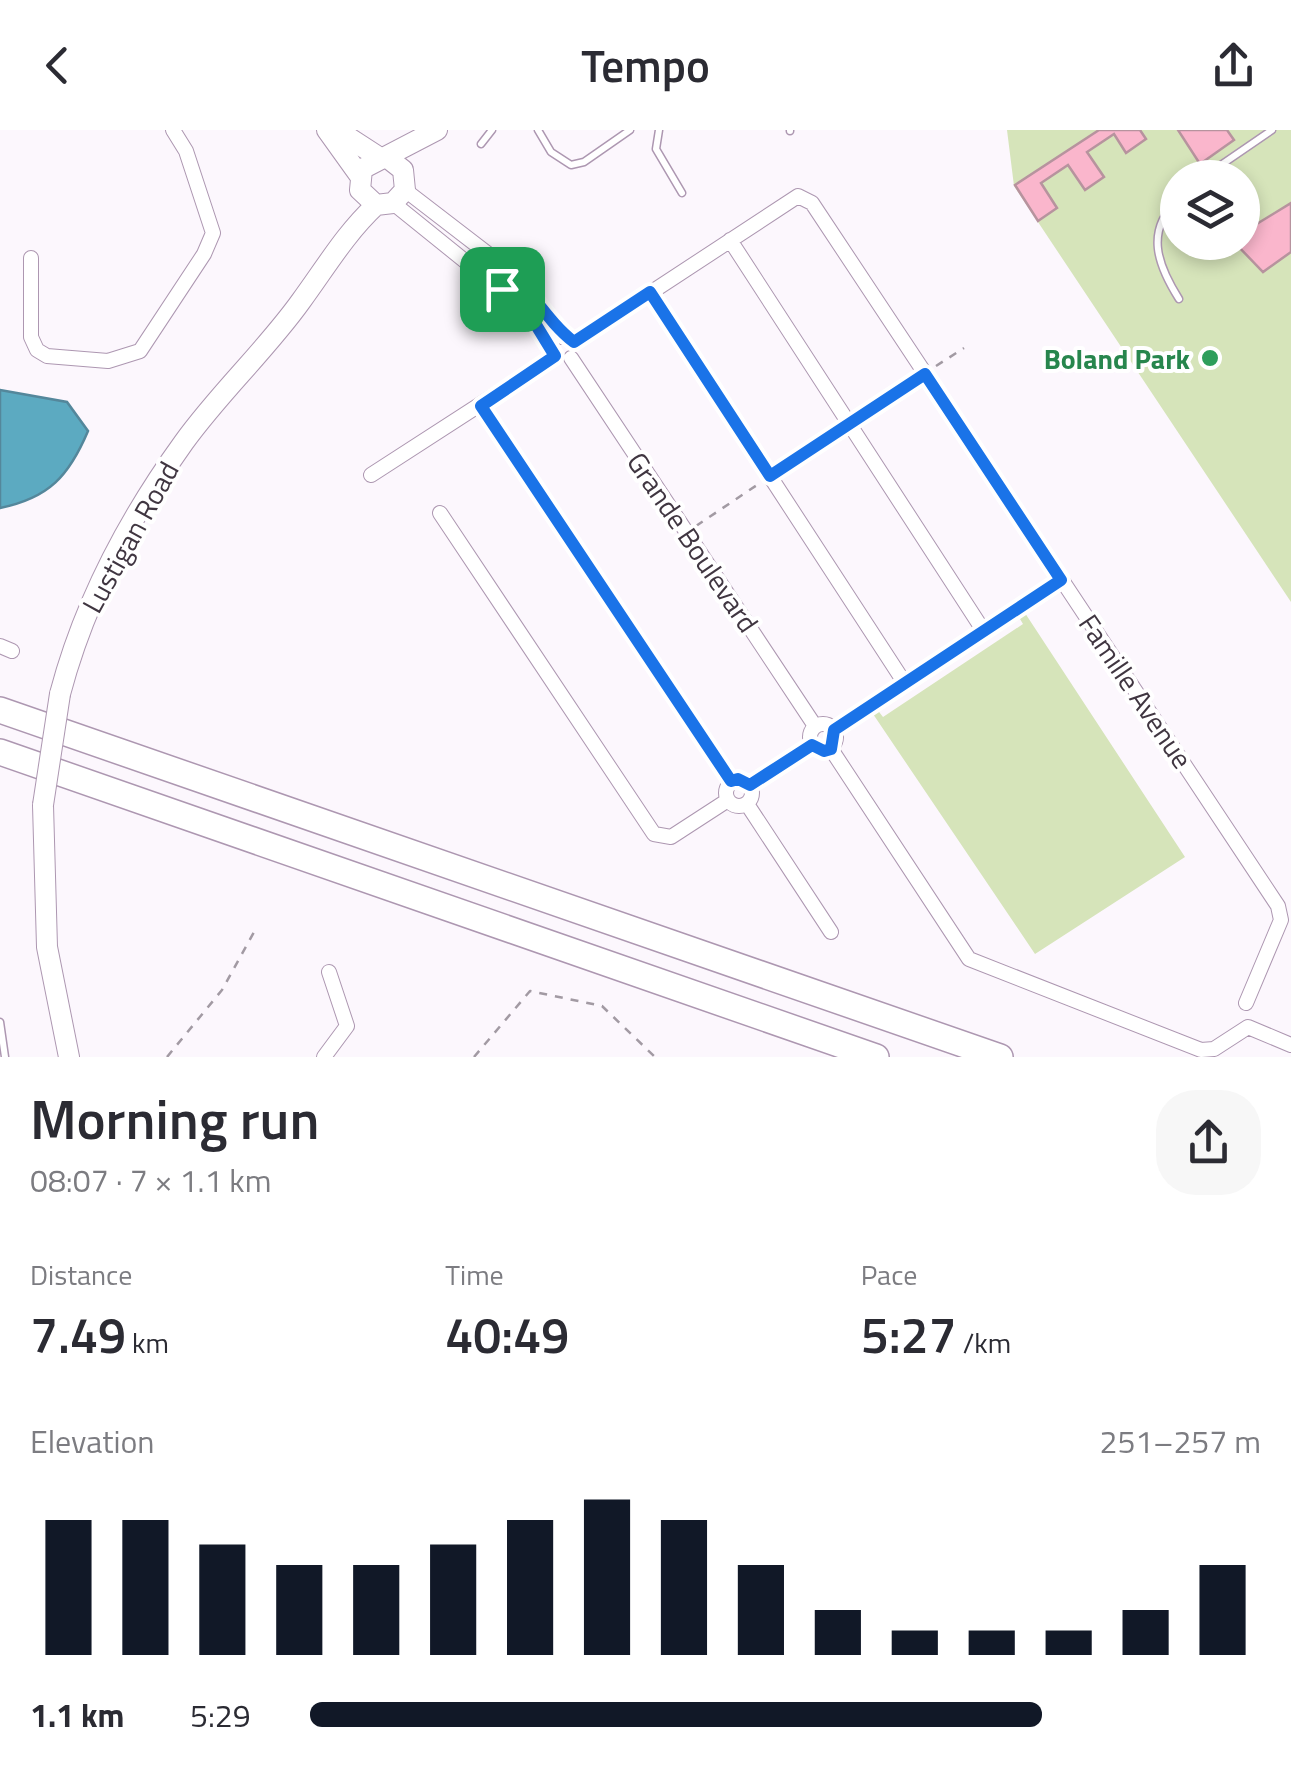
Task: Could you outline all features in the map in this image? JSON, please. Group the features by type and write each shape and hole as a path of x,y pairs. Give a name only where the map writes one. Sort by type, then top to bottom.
{"highway":[{"path":"0,710 1000,1057"},
{"path":"0,752 876,1057"}],"main road":[{"path":"327,130 383,190"},
{"path":"337,130 384,159 383,190"},
{"name":"Lustigan Road","path":"69,1057 48,947 43,805 60,694 87,610 139,513 184,442 302,301 336,245 437,130"},
{"name":"Lustigan Road","path":"383,190 367,164 437,130"}],"street":[{"path":"32,258 31,337 42,354 108,361 140,351 204,254 212,233 199,185 174,130"},
{"path":"383,190 496,258 525,283 563,348"},
{"path":"383,190 483,273 563,348"},
{"name":"Famille Avenue","path":"730,240 798,196 812,203 1280,910 1246,1004"},
{"path":"371,476 730,240 847,426 983,630"},
{"path":"483,273 496,258"},
{"path":"511,298 525,283"},
{"path":"650,292 904,682"},
{"name":"Grande Boulevard","path":"563,348 815,726"},
{"path":"481,406 731,781"},
{"path":"440,513 654,834 664,839 674,836 728,800"},
{"path":"831,932 747,804 750,785 812,745 815,726 834,730 1061,580"},
{"path":"834,730 831,749 976,964 1202,1050 1214,1049 1248,1028 1291,1045"},
{"path":"812,745 824,751 831,749"},
{"path":"747,804 740,806 725,794 731,781 738,779 750,785"},
{"path":"324,1057 347,1026 330,972"}],"lane":[{"path":"481,144 492,130"},
{"path":"538,130 552,152 571,165 584,162 630,130"},
{"path":"659,130 656,150 682,193"},
{"path":"1228,160 1272,130"},
{"path":"1160,223 1156,233 1160,264 1179,299"},
{"path":"0,1022 5,1057"}],"path":[{"path":"686,532 964,348"},
{"path":"167,1057 222,990 254,932"},
{"path":"474,1057 530,991 602,1006 655,1057"}],"green space":[{"name":"Boland Park","path":"1007,130 1291,130 1291,602 1014,186"},
{"path":"1023,610 1185,857 1035,954 871,711 876,708 883,717 1023,624 1017,614"}],"water":[{"path":"0,390 67,402 88,431 73,461 55,483 32,498 0,508"}],"building":[{"path":"1099,130 1140,130 1146,139 1126,153 1114,134 1087,152 1104,177 1085,190 1068,165 1041,183 1057,208 1038,221 1015,185"},
{"path":"1178,130 1227,130 1234,140 1206,160 1197,160"},
{"path":"1291,203 1291,252 1263,272 1251,260 1260,260 1260,222"}],"place":[{"name":"Boland Park","path":"1210,358"}],"route":[{"path":"496,258 525,283 562,336 574,342 650,292 770,476 925,374 1061,580 834,730 836,743 831,749 817,750 812,745 750,785 745,780 731,781 481,406 555,356 533,320 502,289 483,273 496,258"}]}
